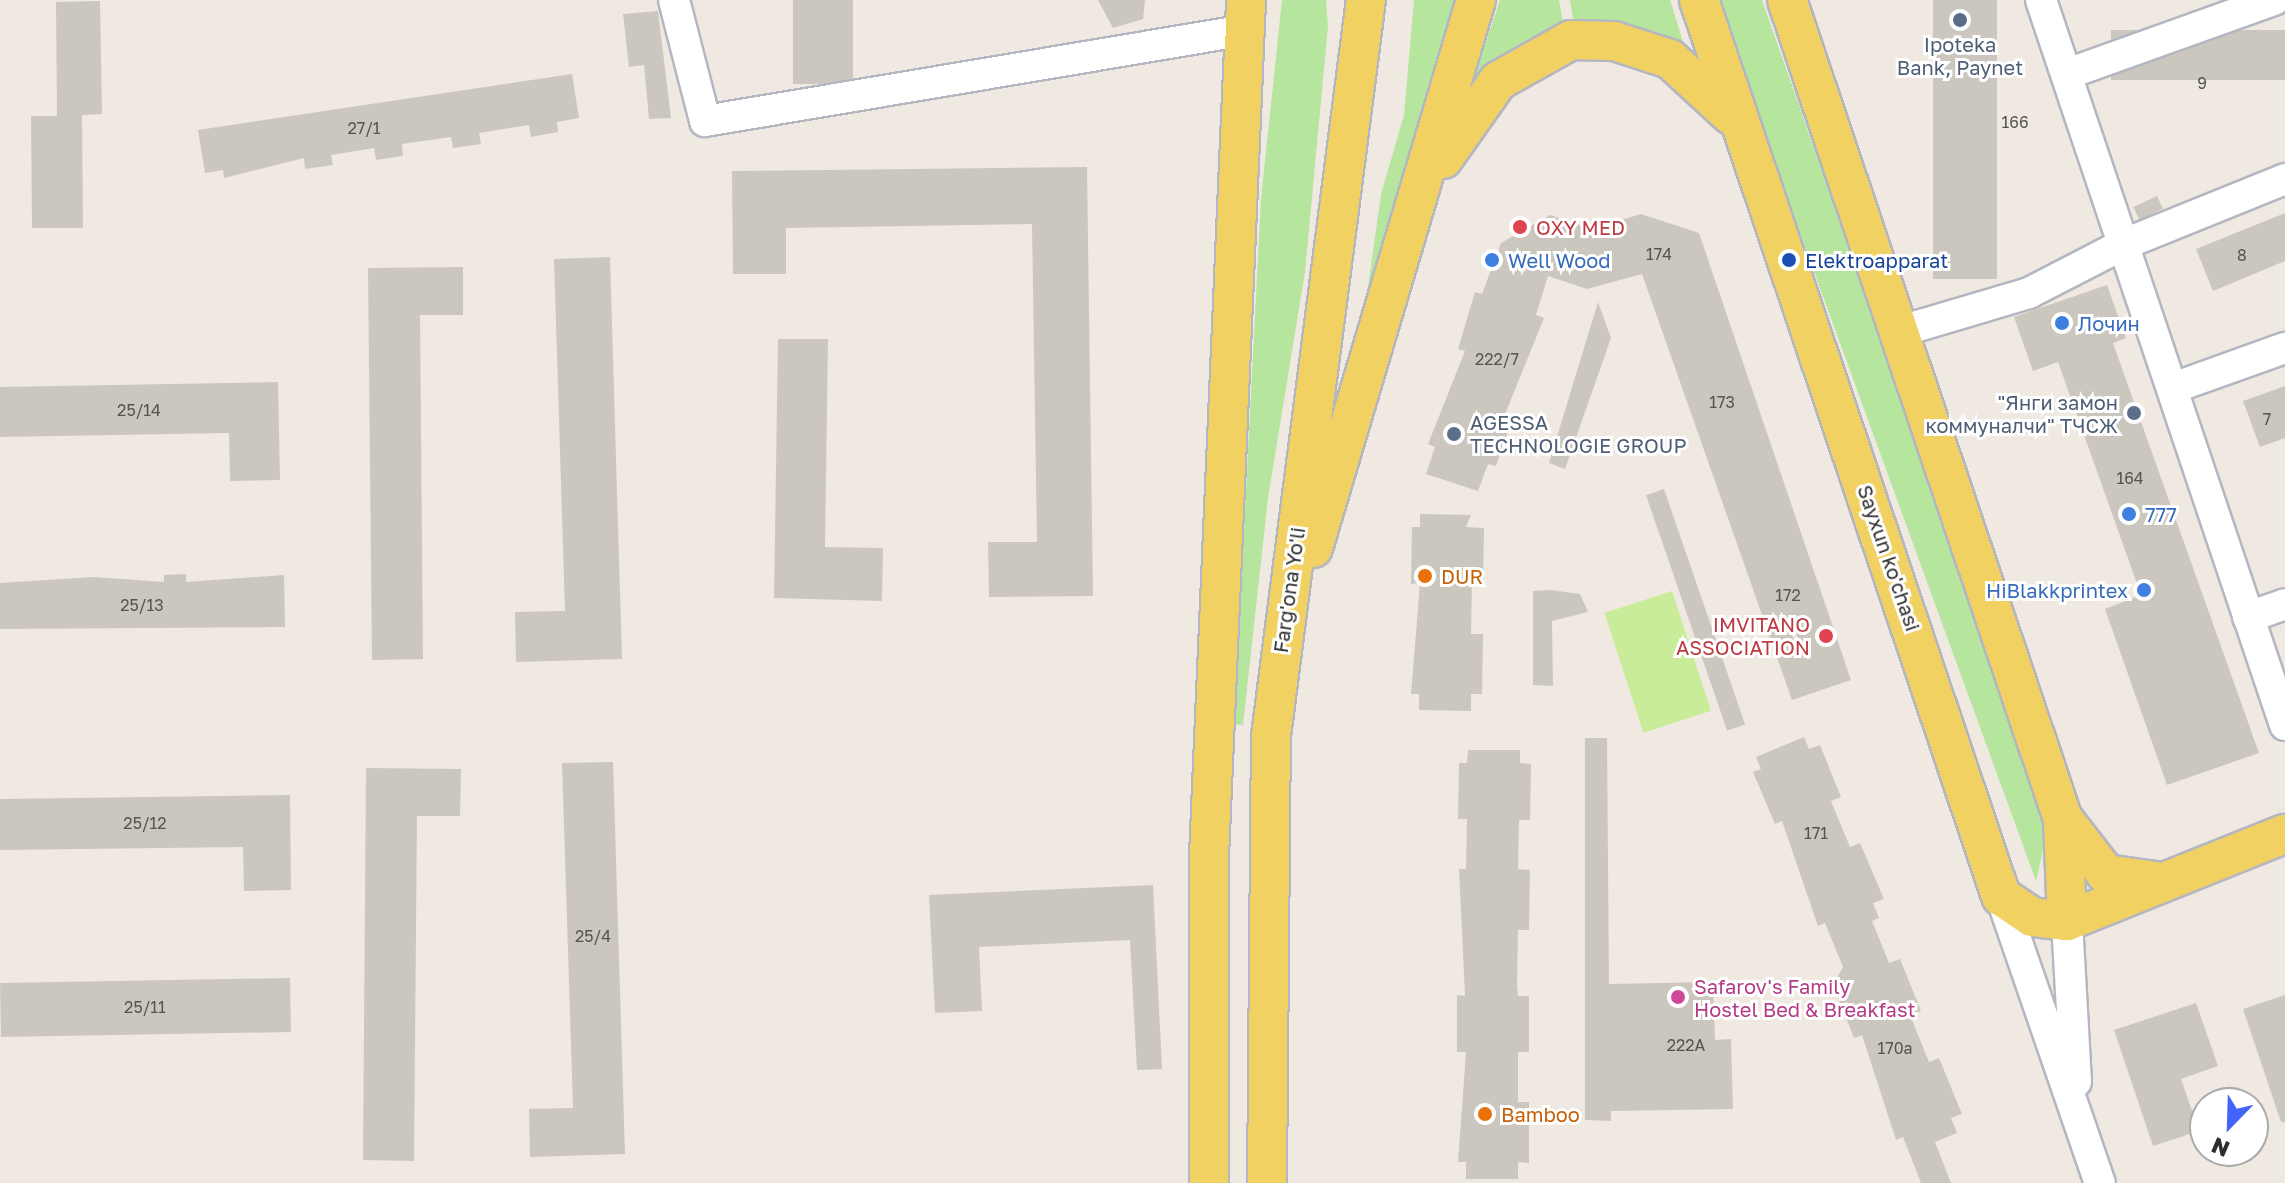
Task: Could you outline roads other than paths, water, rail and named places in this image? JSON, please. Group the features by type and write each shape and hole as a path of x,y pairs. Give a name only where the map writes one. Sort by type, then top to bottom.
{"main road":[{"path":"1348,0 1362,46"},
{"name":"Farg'ona Yo'li","path":"1267,1183 1266,884 1280,654 1366,0"},
{"path":"1280,654 1424,188 1476,0"},
{"name":"Sayxun ko'chasi","path":"1699,0 2001,896"},
{"name":"Sayxun ko'chasi","path":"1787,0 2063,819 2067,921"},
{"path":"1209,1183 1209,856 1221,473 1251,10"},
{"path":"1424,188 1498,81 1571,40 1628,44 1682,65 1747,137"},
{"path":"2063,819 2106,874 2141,882 2180,877"},
{"path":"2001,896 2032,917 2067,921 2285,834"}],"street":[{"path":"674,0 705,121 1251,10"},
{"path":"2041,0 2285,725"},
{"path":"2067,74 2274,0"},
{"path":"1901,331 2029,293 2122,245 2285,179"},
{"path":"2173,388 2285,348"},
{"path":"2248,617 2285,604"},
{"name":"Sayxun ko'chasi","path":"2001,896 2100,1183"},
{"name":"Sayxun ko'chasi","path":"2067,921 2078,1116"}],"place":[{"name":"Ipoteka Bank, Paynet","path":"1960,20"},
{"name":"OXY MED","path":"1520,227"},
{"name":"Well Wood","path":"1492,260"},
{"name":"Elektroapparat","path":"1789,260"},
{"name":"Лочин","path":"2062,323"},
{"name":"\"Янги замон коммуналчи\" ТЧСЖ","path":"2134,413"},
{"name":"AGESSA TECHNOLOGIE GROUP","path":"1454,434"},
{"name":"777","path":"2129,514"},
{"name":"DUR","path":"1425,576"},
{"name":"HiBlakkprintex","path":"2144,590"},
{"name":"IMVITANO ASSOCIATION","path":"1826,636"},
{"name":"Safarov's Family Hostel Bed & Breakfast","path":"1678,997"},
{"name":"Bamboo","path":"1485,1114"}]}
